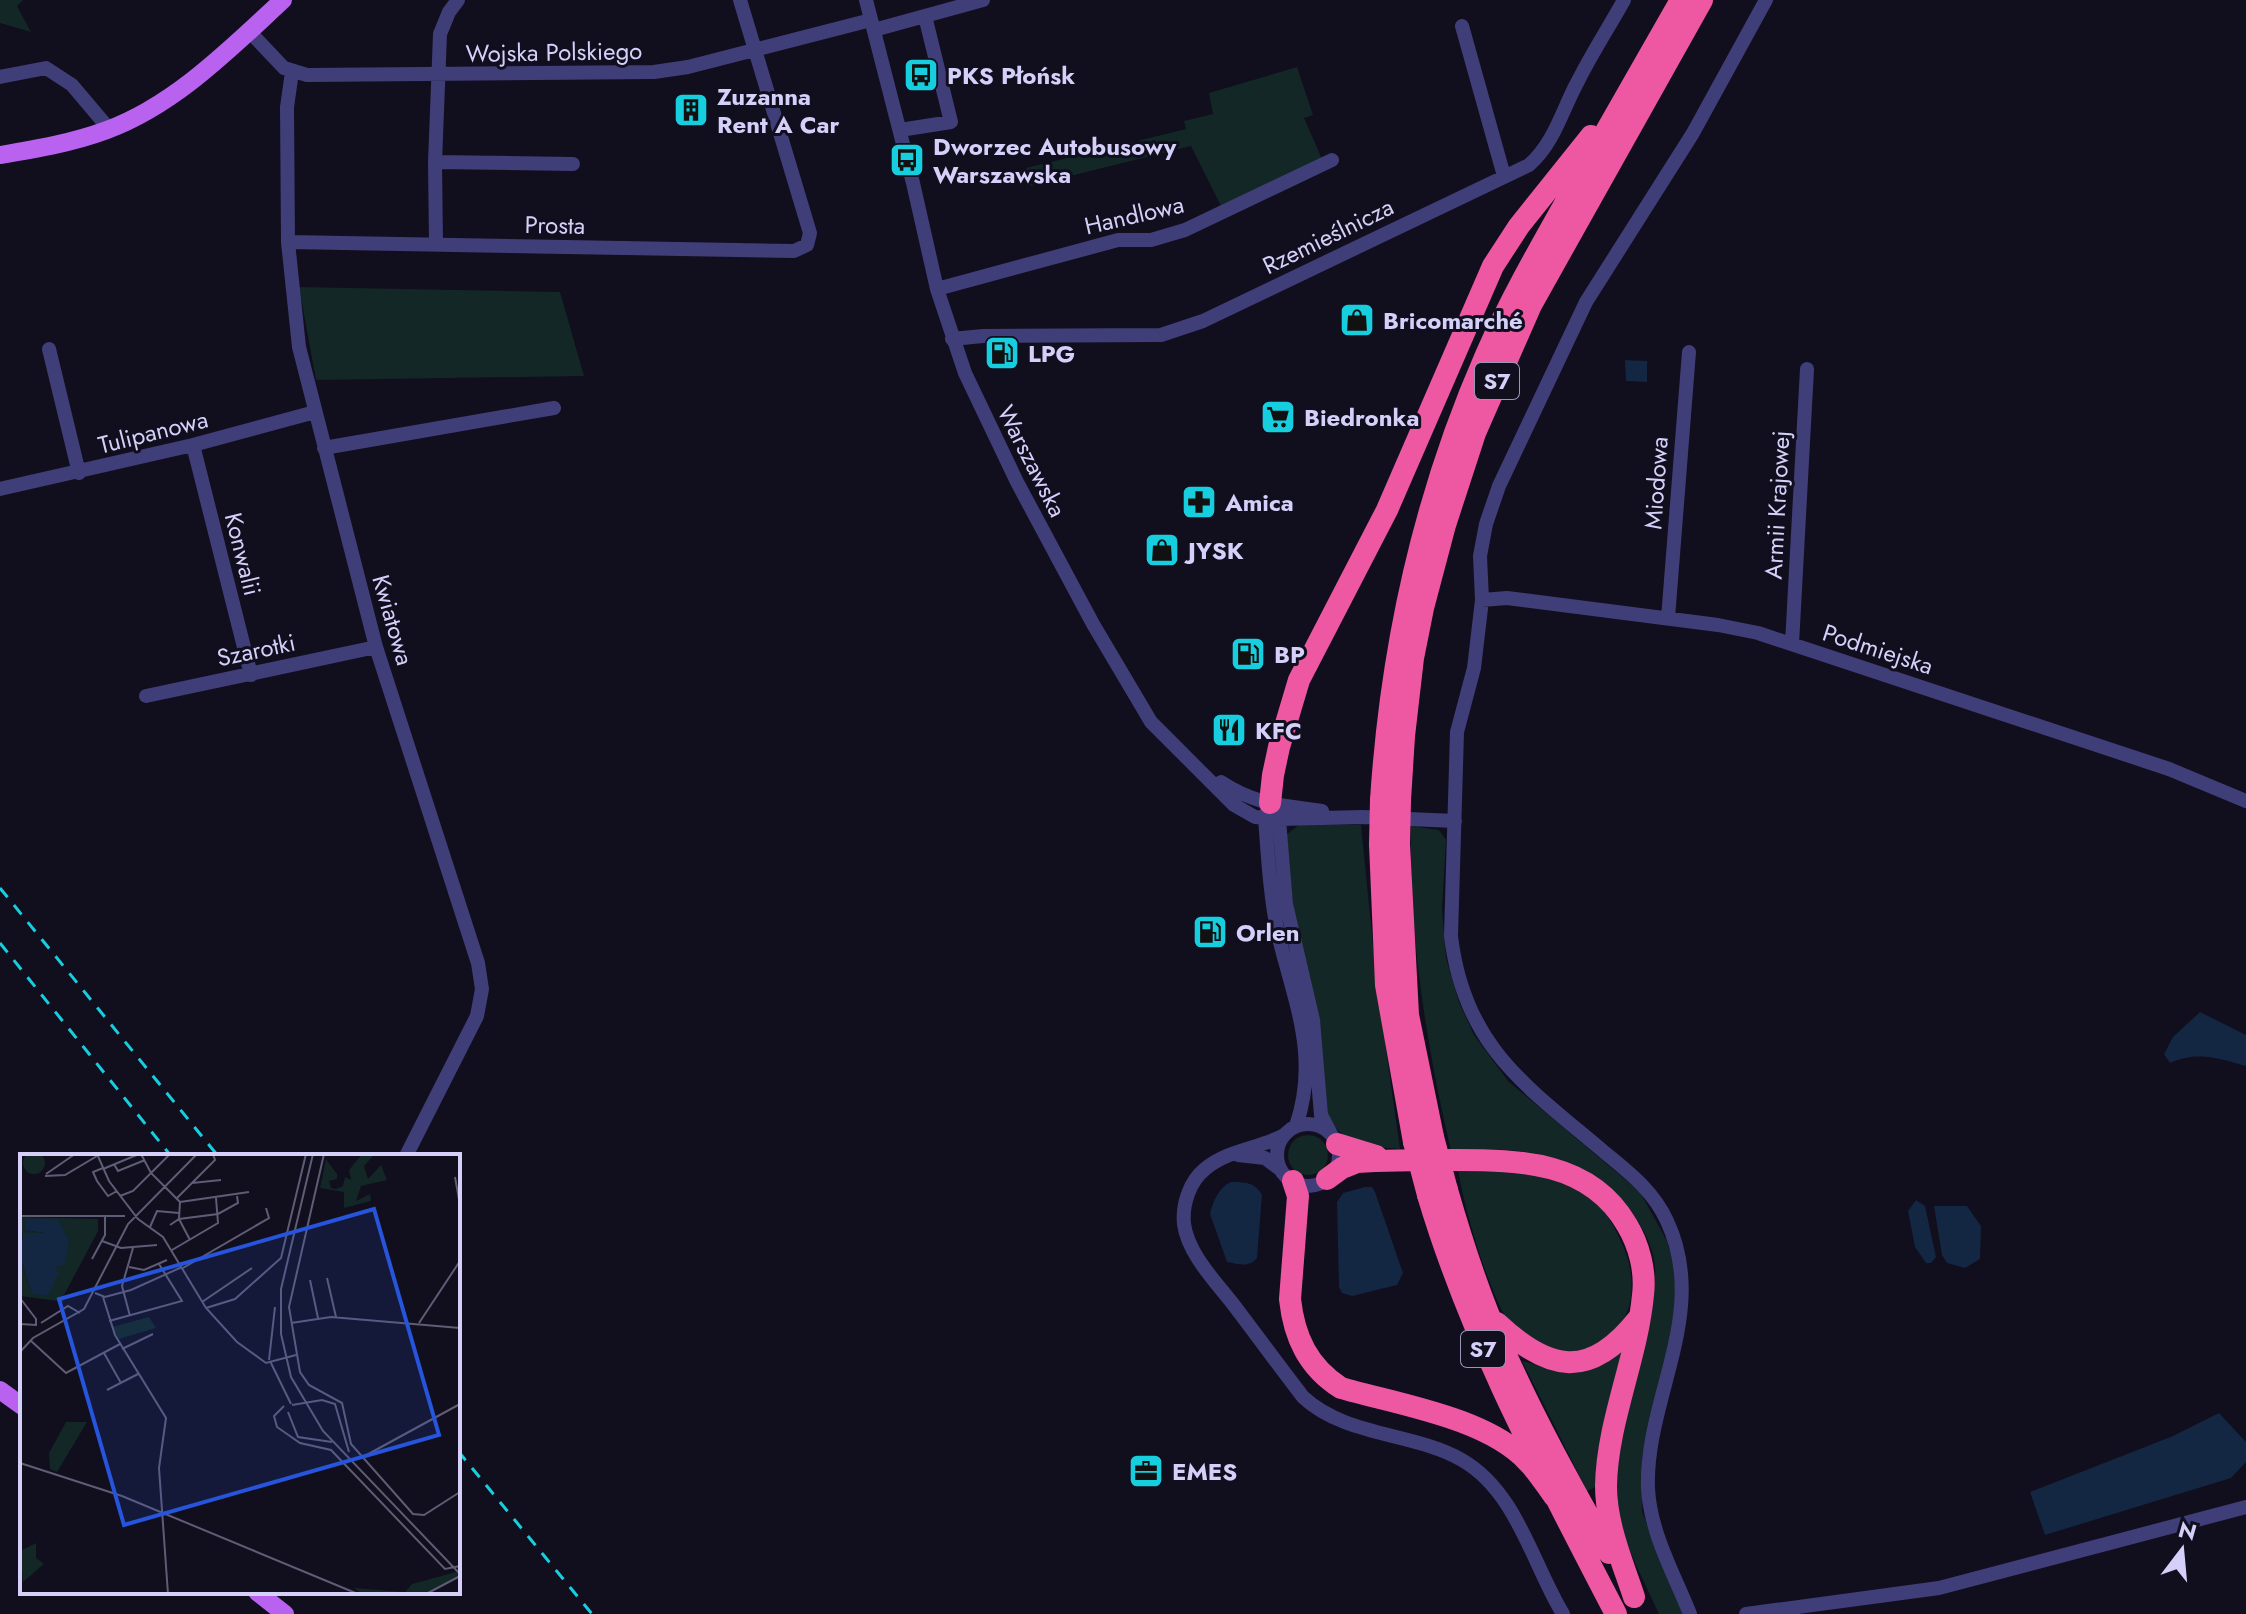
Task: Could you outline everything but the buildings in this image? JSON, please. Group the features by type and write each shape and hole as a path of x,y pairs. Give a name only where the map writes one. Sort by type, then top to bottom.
{"highway":[{"name":"S7","path":"1638,1606 1554,1454 1490,1317 1438,1192 1424,1139 1408,1015 1390,844 1391,800 1385,742 1405,605 1442,471 1486,355 1509,308 1681,0"},
{"name":"S7","path":"1391,800 1423,608 1445,525 1475,433 1531,305 1702,0"},
{"path":"1271,814 1276,761 1287,712 1299,680 1407,467 1493,266 1519,226 1638,74"},
{"path":"1334,1139 1392,1160"},
{"path":"1327,1179 1357,1162 1515,1161 1542,1164 1581,1179 1602,1194 1621,1214 1637,1244 1644,1277 1633,1358 1610,1447 1606,1487 1611,1527 1638,1606"},
{"path":"1287,1176 1298,1196 1290,1299 1292,1314 1305,1354 1325,1378 1341,1388 1461,1421 1491,1435 1528,1461 1554,1496"},
{"name":"S7","path":"1438,1192 1442,1240 1477,1335 1554,1496 1616,1614"},
{"path":"1490,1317 1531,1352 1556,1362 1586,1360 1600,1354 1623,1339 1639,1318"}],"main road":[{"path":"0,155 67,143 110,130 145,113 178,91 283,0"},
{"path":"0,1390 20,1405"},
{"path":"260,1594 278,1607"}],"street":[{"path":"436,244 435,162 440,34 458,0"},
{"path":"740,0 755,49"},
{"name":"Warszawska","path":"866,0 952,339 979,406 1010,469 1151,722 1197,767 1271,814 1455,821"},
{"name":"Wojska Polskiego","path":"292,72 333,77 654,72 925,16 983,0"},
{"name":"Rzemieślnicza","path":"952,339 983,336 1161,335 1203,321 1529,165 1551,141 1579,78 1624,0"},
{"path":"1690,1614 1657,1532 1648,1491 1650,1456 1680,1318 1682,1285 1676,1245 1667,1221 1647,1188 1521,1084 1488,1042 1473,1016 1454,964 1451,936 1457,732 1474,668 1482,600 1480,556 1486,524 1499,486 1586,302 1693,133 1766,0"},
{"path":"900,130 951,122 925,16"},
{"path":"1462,26 1504,176"},
{"path":"248,30 275,61 292,72"},
{"name":"Prosta","path":"288,242 794,251 807,245 810,233 755,49"},
{"path":"0,77 46,68 72,85 110,130"},
{"name":"Kwiatowa","path":"292,72 287,107 288,242 299,347 376,647 478,963 482,989 477,1016 407,1154"},
{"name":"Handlowa","path":"937,289 1118,240 1151,240 1185,230 1332,160"},
{"path":"435,162 573,164"},
{"path":"49,349 79,473"},
{"name":"Miodowa","path":"1668,618 1689,352"},
{"name":"Armii Krajowej","path":"1792,644 1807,369"},
{"path":"324,448 554,408"},
{"name":"Tulipanowa","path":"0,489 79,473 315,412"},
{"name":"Konwalii","path":"193,445 251,675"},
{"name":"Podmiejska","path":"1482,600 1507,598 1668,618 1758,633 2169,769 2246,801"},
{"name":"Szarotki","path":"146,696 376,647"},
{"path":"1271,814 1274,910 1304,1029 1302,1106 1277,1152 1287,1176"},
{"path":"1229,1155 1265,1158 1287,1176 1310,1185 1327,1179 1338,1163 1334,1139 1321,1115 1313,1020 1286,904 1271,814"},
{"path":"1334,1139 1315,1125 1290,1131 1266,1145 1247,1148 1205,1168 1195,1178 1188,1194 1184,1225 1198,1256 1297,1390 1313,1406 1353,1425 1431,1446 1464,1461 1483,1477 1511,1510 1549,1592 1563,1614"},
{"path":"1746,1614 1939,1588 2246,1507"}],"green space":[{"path":"0,0 23,0 17,6 31,32 0,23"},
{"path":"1297,67 1313,115 1304,118 1322,159 1222,208 1191,146 1030,186 1026,168 1186,129 1184,121 1213,114 1209,93"},
{"path":"299,287 560,292 584,376 316,380"},
{"path":"1300,824 1361,825 1377,985 1400,1149 1358,1143 1342,1133 1326,1116 1295,931 1287,834"},
{"path":"1411,826 1439,830 1446,840 1442,909 1446,958 1459,1002 1474,1035 1508,1081 1640,1192 1667,1241 1677,1274 1672,1338 1642,1457 1642,1512 1683,1614 1659,1614 1624,1534 1617,1500 1618,1456 1623,1428 1644,1349 1654,1295 1655,1268 1650,1245 1639,1222 1616,1194 1590,1174 1571,1165 1513,1150 1451,1151 1421,990 1413,908"},
{"path":"1308,1135 1322,1141 1328,1155 1322,1169 1308,1175 1294,1169 1288,1155 1294,1141"},
{"path":"1458,1167 1543,1176 1575,1186 1594,1198 1620,1239 1632,1282 1626,1316 1616,1331 1590,1347 1569,1352 1547,1350 1517,1333 1498,1303 1489,1280 1472,1229"},
{"path":"1622,1350 1598,1481 1594,1488 1587,1491 1522,1361 1558,1370"}],"water":[{"path":"1625,360 1647,361 1647,382 1626,381"},
{"path":"2200,1012 2246,1035 2246,1066 2217,1058 2199,1057 2170,1063 2164,1054 2173,1037"},
{"path":"1231,1182 1249,1184 1262,1195 1257,1258 1247,1264 1227,1262 1210,1214 1217,1195"},
{"path":"1372,1187 1375,1192 1403,1273 1397,1285 1352,1296 1342,1293 1339,1287 1337,1202 1343,1193"},
{"path":"1916,1200 1925,1206 1936,1257 1931,1263 1926,1263 1915,1247 1908,1211"},
{"path":"1934,1206 1967,1206 1981,1226 1980,1259 1965,1268 1947,1263 1942,1255"},
{"path":"2219,1413 2246,1442 2246,1462 2231,1478 2045,1535 2030,1492 2173,1436"}],"railway":[{"path":"0,888 216,1154"},
{"path":"0,943 169,1154"},
{"path":"460,1453 592,1614"}],"place":[{"name":"PKS Płońsk","path":"921,75"},
{"name":"Zuzanna Rent A Car","path":"691,110"},
{"name":"Dworzec Autobusowy Warszawska","path":"907,160"},
{"name":"Bricomarché","path":"1357,320"},
{"name":"LPG","path":"1002,353"},
{"name":"Biedronka","path":"1278,417"},
{"name":"Amica","path":"1199,502"},
{"name":"JYSK","path":"1162,550"},
{"name":"BP","path":"1248,654"},
{"name":"KFC","path":"1229,730"},
{"name":"Orlen","path":"1210,932"},
{"name":"EMES","path":"1146,1471"}]}
